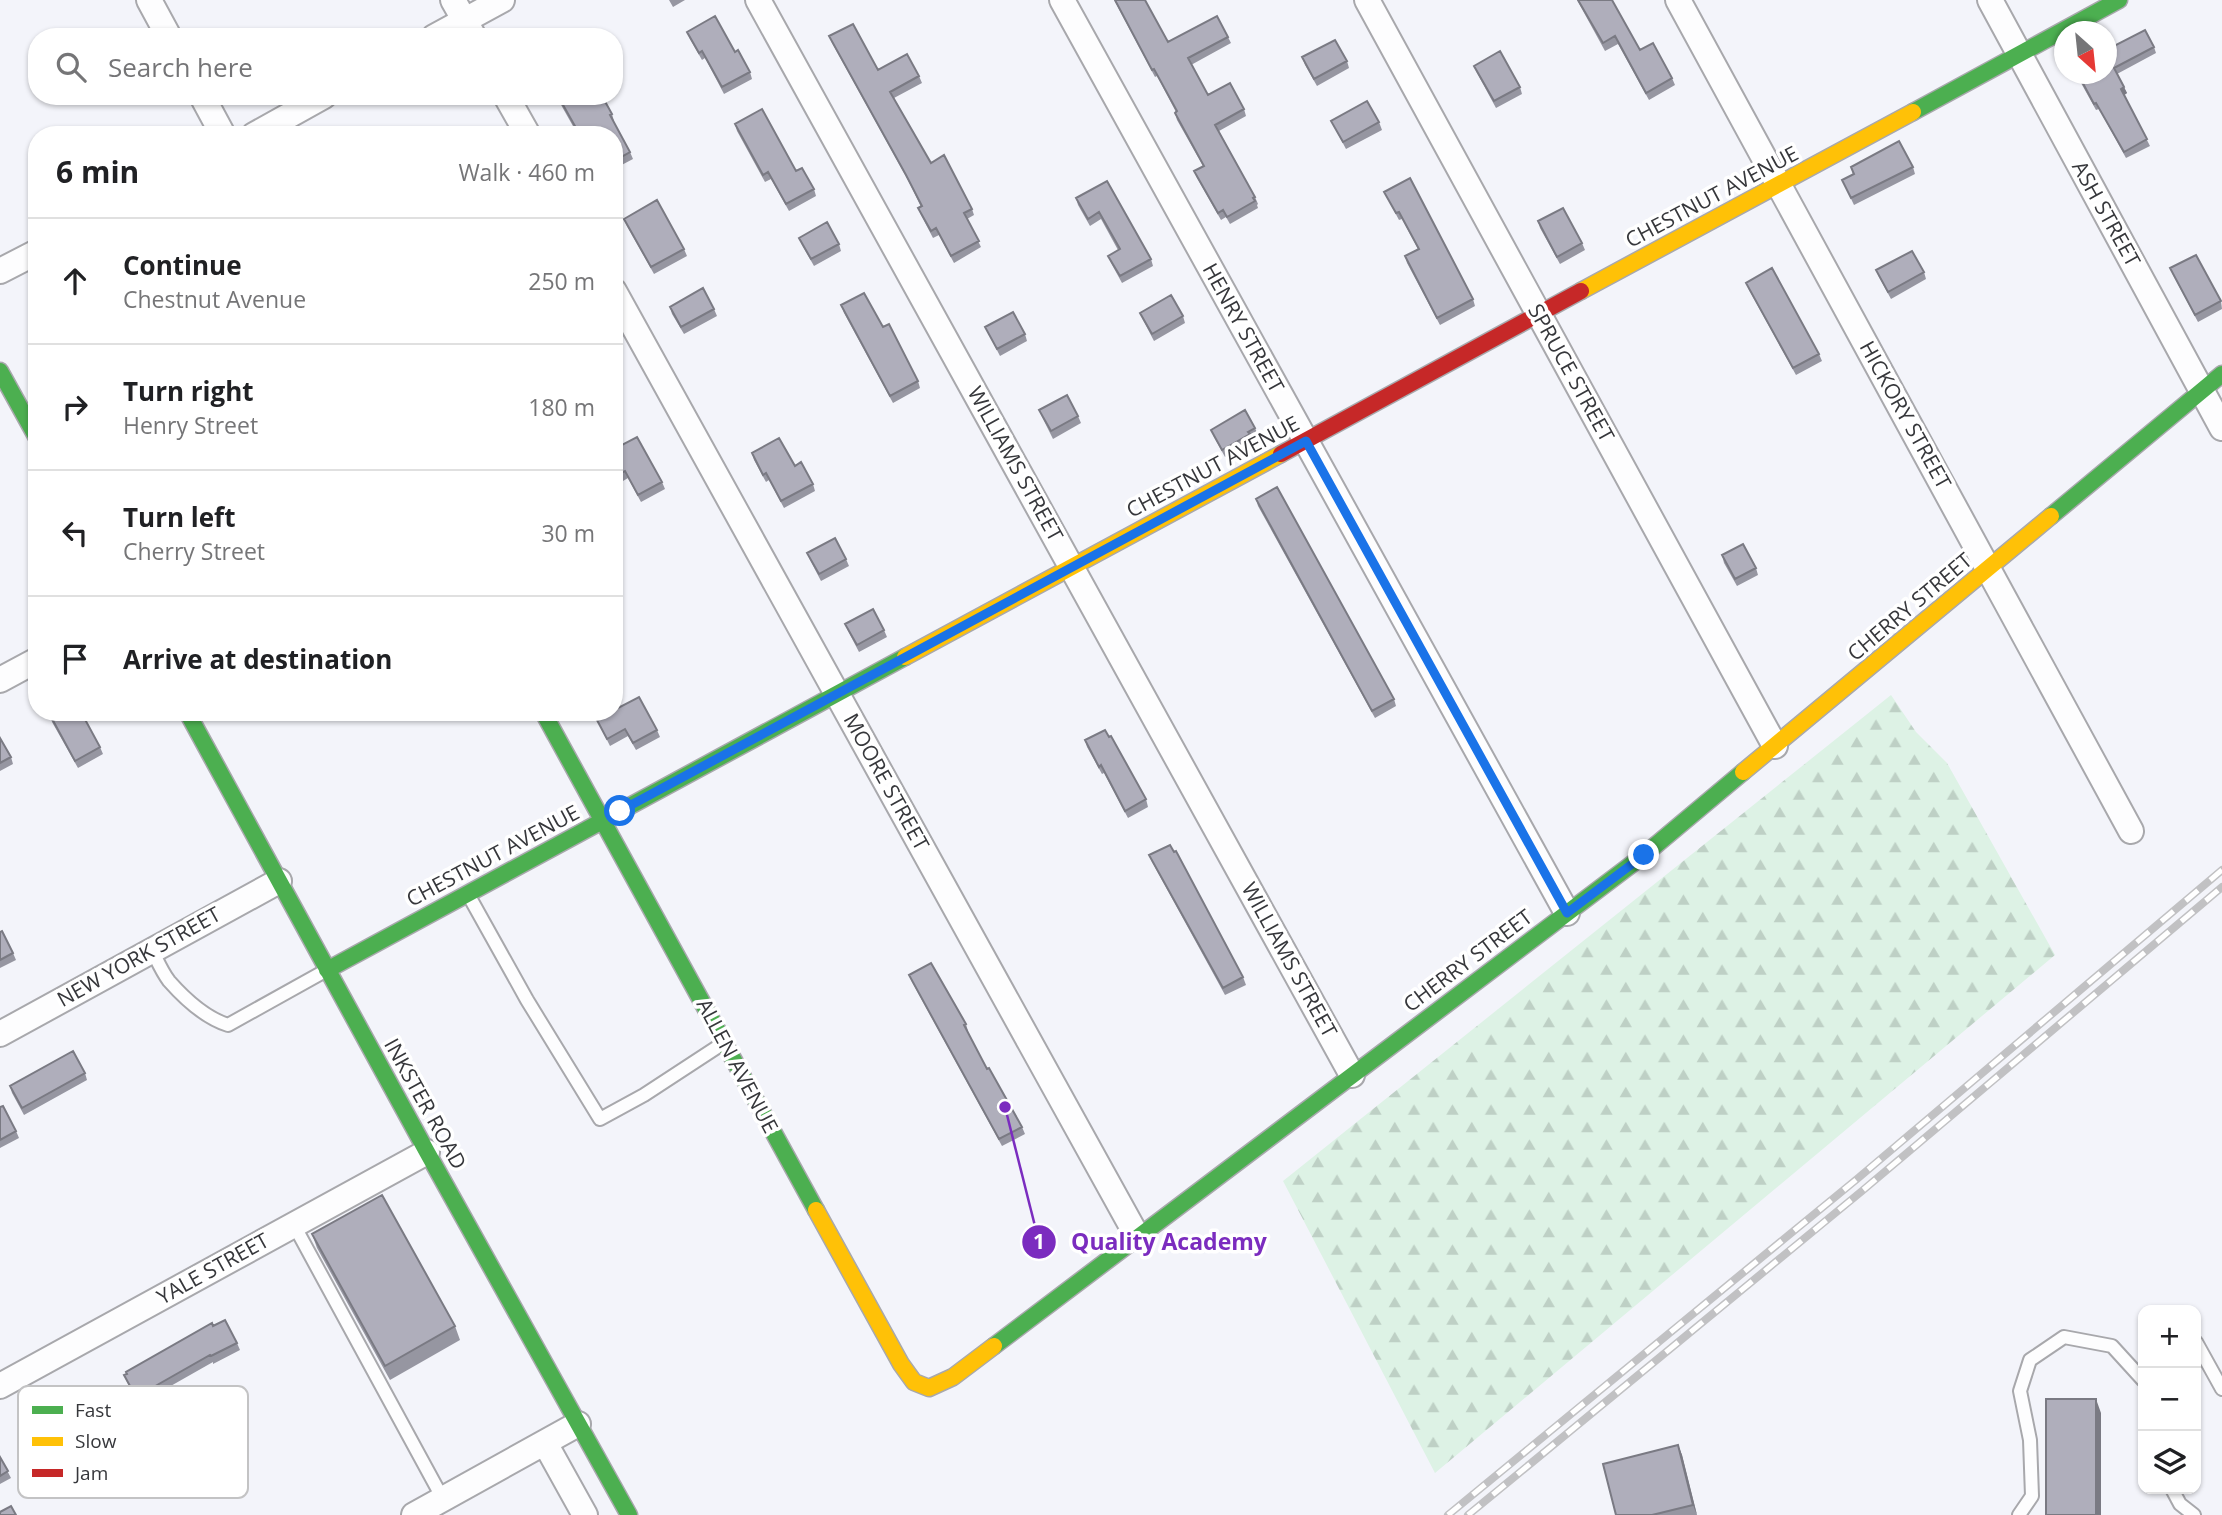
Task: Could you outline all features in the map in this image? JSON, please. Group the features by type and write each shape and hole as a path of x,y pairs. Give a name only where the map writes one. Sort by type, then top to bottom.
{"street":[{"path":"149,0 164,28"},
{"path":"464,19 502,0"},
{"name":"WILLIAMS STREET","path":"758,0 1352,1075"},
{"name":"HENRY STREET","path":"1062,0 1567,913"},
{"name":"SPRUCE STREET","path":"1367,0 1775,746"},
{"name":"HICKORY STREET","path":"1678,0 2131,831"},
{"name":"ASH STREET","path":"1990,0 2222,428"},
{"name":"CHESTNUT AVENUE","path":"327,970 2119,0"},
{"path":"207,105 218,126"},
{"path":"270,126 308,105"},
{"path":"511,105 523,126"},
{"path":"0,271 28,257"},
{"name":"MOORE STREET","path":"623,307 1137,1236"},
{"path":"0,371 28,422"},
{"name":"CHERRY STREET","path":"953,1377 1644,855 2222,374"},
{"path":"0,680 28,665"},
{"name":"INKSTER ROAD","path":"192,721 629,1515"},
{"name":"ALLEN AVENUE","path":"548,721 901,1364 914,1382 929,1388 953,1377"},
{"name":"NEW YORK STREET","path":"0,1034 279,881"},
{"name":"YALE STREET","path":"0,1387 427,1152"},
{"path":"414,1515 578,1424"},
{"path":"545,1443 585,1515"}],"lane":[{"path":"468,893 527,1000 600,1119 644,1095 725,1042"},
{"path":"152,950 167,979 175,987 213,1020 228,1025 327,970"},
{"path":"294,1225 443,1499"},
{"path":"2020,1515 2032,1496 2030,1440 2020,1391 2030,1360 2064,1337 2112,1346 2138,1371"},
{"path":"2201,1351 2222,1389"},
{"path":"2174,1494 2179,1504 2194,1515"}],"green space":[{"path":"1891,695 1916,732 1947,763 2055,955 1435,1473 1283,1181"}],"building":[{"path":"1115,0 1145,0 1168,42 1217,16 1228,37 1188,58 1208,95 1230,83 1244,109 1215,125 1255,201 1227,217 1223,210 1218,213 1194,171 1204,166 1175,113 1177,111"},
{"path":"1578,0 1612,0 1640,50 1653,43 1672,78 1646,93 1615,36 1603,43"},
{"path":"715,16 735,52 738,50 750,72 722,87 702,51 699,53 687,32"},
{"path":"853,24 878,70 907,54 919,76 890,92 931,163 944,155 972,209 964,213 979,241 951,256 936,228 931,231 918,208 922,206 906,175 829,36"},
{"path":"2145,30 2154,47 2117,66 2117,44"},
{"path":"1335,40 1347,61 1314,79 1302,57"},
{"path":"1500,51 1520,87 1494,101 1474,66"},
{"path":"2117,74 2124,87 2121,89 2147,139 2124,152 2096,103 2094,104 2083,84 2117,84"},
{"path":"1367,101 1379,122 1343,142 1331,121"},
{"path":"563,105 607,105 616,126 575,126"},
{"path":"762,109 796,171 802,168 814,189 786,204 768,172 763,175 735,124"},
{"path":"623,139 630,152 623,156"},
{"path":"1899,141 1913,167 1851,198 1842,180 1854,174 1851,167"},
{"path":"1410,178 1473,299 1437,318 1405,256 1419,249 1399,212 1396,213 1384,192"},
{"path":"1107,181 1151,259 1120,276 1108,256 1120,249 1099,212 1088,219 1076,198"},
{"path":"657,200 684,249 651,267 624,219"},
{"path":"1563,208 1582,243 1557,257 1538,221"},
{"path":"827,222 839,244 811,259 799,238"},
{"path":"1912,251 1924,272 1888,292 1876,270"},
{"path":"2196,255 2221,301 2195,315 2170,268"},
{"path":"1772,268 1819,354 1793,368 1746,283"},
{"path":"703,288 714,309 681,327 670,307"},
{"path":"864,293 883,327 889,324 918,381 890,396 841,305"},
{"path":"1171,295 1183,316 1152,334 1140,313"},
{"path":"1013,312 1025,334 997,349 985,327"},
{"path":"1067,395 1078,416 1051,431 1039,410"},
{"path":"1245,410 1255,428 1248,432 1250,434 1222,450 1211,430"},
{"path":"637,437 662,482 638,495 625,471 623,472 623,444"},
{"path":"779,438 795,466 801,462 813,484 781,501 752,453"},
{"path":"1277,487 1394,699 1372,711 1256,499"},
{"path":"835,538 846,559 819,574 807,553"},
{"path":"1743,544 1756,568 1735,579 1722,555"},
{"path":"873,609 884,630 857,645 845,624"},
{"path":"639,697 657,730 633,743 625,729 607,739 598,721 623,721 623,705"},
{"path":"53,721 86,721 100,747 75,761"},
{"path":"1105,730 1146,799 1125,811 1085,740"},
{"path":"0,738 11,757 0,763"},
{"path":"1170,845 1174,852 1176,851 1243,977 1223,988 1149,855"},
{"path":"2,931 13,953 0,960 0,932"},
{"path":"931,963 966,1024 964,1025 987,1069 989,1068 1022,1127 999,1139 909,975"},
{"path":"73,1051 85,1073 22,1108 10,1086"},
{"path":"3,1106 16,1131 0,1140 0,1107"},
{"path":"382,1195 455,1326 385,1366 312,1234"},
{"path":"225,1320 237,1343 155,1386 130,1386 124,1375 126,1372 212,1323 213,1326"},
{"path":"2046,1399 2096,1399 2096,1515 2046,1515"},
{"path":"1678,1445 1693,1505 1652,1515 1616,1515 1603,1464"},
{"path":"0,1457 8,1471 0,1476"},
{"path":"11,1506 16,1515 0,1515 0,1512"}],"railway":[{"path":"1448,1515 1857,1179 2222,870"},
{"path":"1468,1515 1862,1191 2222,887"}],"traffic: fast":[{"path":"1913,112 2119,0"},
{"path":"0,371 28,422"},
{"path":"2051,516 2222,374"},
{"path":"327,970 905,657"},
{"path":"192,721 629,1515"},
{"path":"548,721 816,1210"},
{"path":"994,1346 1644,855 1743,772"}],"traffic: slow":[{"path":"1581,291 1913,112"},
{"path":"905,657 1281,454"},
{"path":"1743,772 2051,516"},
{"path":"816,1210 901,1364 914,1382 929,1388 953,1377 994,1346"}],"traffic: jam":[{"path":"1281,454 1581,291"}],"place":[{"name":"Quality Academy","path":"1005,1107"}],"route":[{"path":"620,811 1306,441 1567,913 1644,855"}]}
